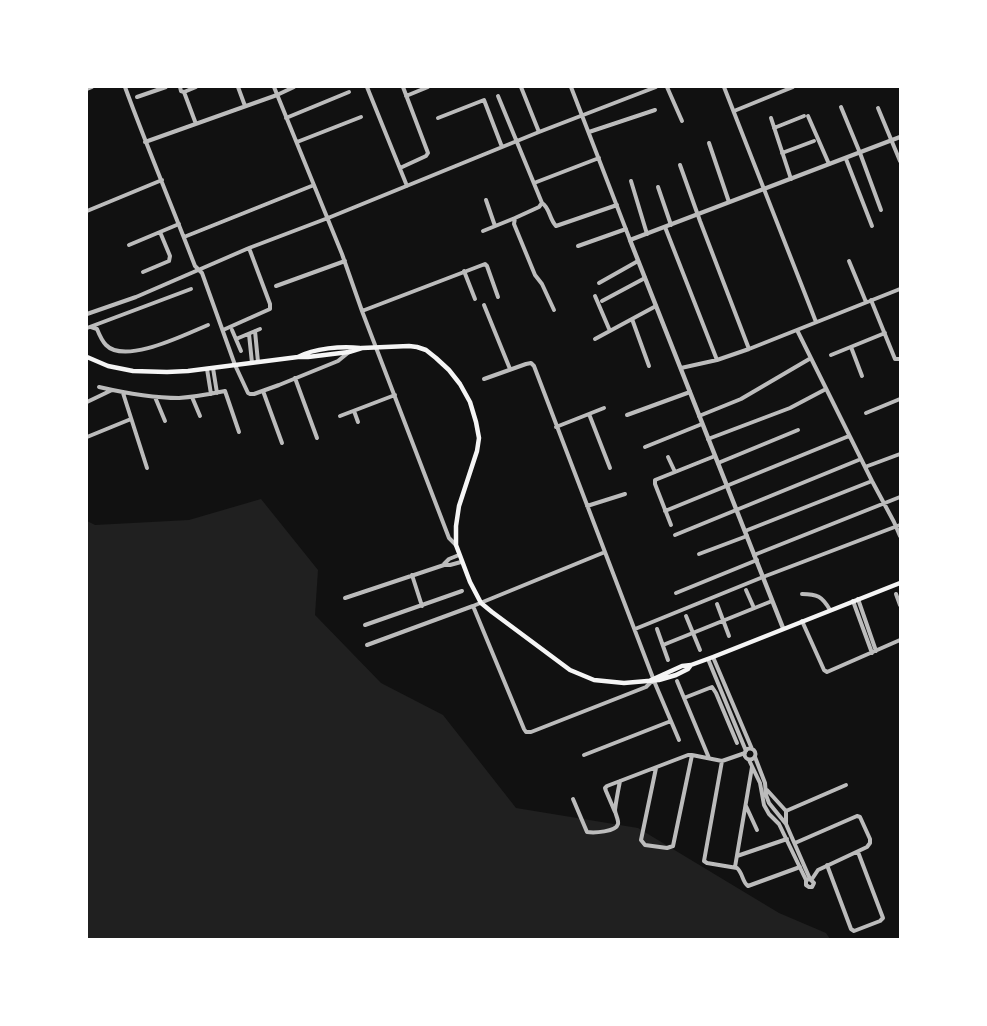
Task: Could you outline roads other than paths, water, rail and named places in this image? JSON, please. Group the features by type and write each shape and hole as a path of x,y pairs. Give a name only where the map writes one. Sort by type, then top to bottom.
{"main road":[{"path":"298,357 308,352 349,346 362,348 409,346 426,350 449,370 470,402 479,438 459,506 456,526 456,545 461,562 481,603 578,674 594,680 634,683 676,675 691,665 900,583"},
{"path":"87,357 108,366 167,372 350,352 362,348"}],"street":[{"path":"87,89 92,87"},
{"path":"125,87 145,142 195,266 201,273 235,365 248,393 252,394 338,361 350,352"},
{"path":"137,97 166,87"},
{"path":"180,87 196,124"},
{"path":"184,92 196,87"},
{"path":"238,87 245,106"},
{"path":"274,87 345,261 449,538 456,545"},
{"path":"145,142 294,87"},
{"path":"367,87 407,186"},
{"path":"400,168 429,153 403,87"},
{"path":"406,96 428,87"},
{"path":"521,87 539,132"},
{"path":"571,87 783,628"},
{"path":"87,314 135,297 249,248 656,87"},
{"path":"667,87 682,121"},
{"path":"724,87 816,322"},
{"path":"734,111 793,87"},
{"path":"286,118 349,92"},
{"path":"498,96 542,203 548,209 553,224 556,226 617,205"},
{"path":"438,118 484,100 502,147"},
{"path":"841,107 881,210"},
{"path":"878,108 900,161"},
{"path":"589,132 655,110"},
{"path":"774,128 806,116 830,165"},
{"path":"297,142 361,117"},
{"path":"771,118 791,179"},
{"path":"630,240 900,137"},
{"path":"782,153 814,141"},
{"path":"709,143 729,202"},
{"path":"534,183 599,158"},
{"path":"846,159 872,226"},
{"path":"680,165 749,349"},
{"path":"87,211 162,180"},
{"path":"631,181 647,234"},
{"path":"184,237 315,185"},
{"path":"658,187 671,225"},
{"path":"486,200 495,226"},
{"path":"483,231 539,207 542,203"},
{"path":"515,218 514,224 535,275 555,310"},
{"path":"129,245 179,224"},
{"path":"665,227 717,360"},
{"path":"578,246 626,229"},
{"path":"143,272 169,261 170,256 160,232"},
{"path":"223,330 271,308 249,248"},
{"path":"276,286 345,261"},
{"path":"599,283 638,261"},
{"path":"849,261 866,302"},
{"path":"362,311 483,264 487,266 498,297"},
{"path":"464,271 475,299"},
{"path":"602,301 645,278"},
{"path":"88,327 191,289"},
{"path":"681,368 717,360 749,349 900,289"},
{"path":"595,296 610,331"},
{"path":"872,300 895,359 900,359"},
{"path":"484,305 510,369"},
{"path":"595,339 656,306"},
{"path":"632,319 649,366"},
{"path":"88,327 97,329 106,345 111,349 128,353 143,351 208,325"},
{"path":"232,330 241,351"},
{"path":"236,339 258,330 258,362"},
{"path":"797,330 883,503 898,526 900,536"},
{"path":"831,355 885,333"},
{"path":"249,334 252,363"},
{"path":"851,347 862,376"},
{"path":"699,416 741,399 811,358"},
{"path":"484,379 529,363 534,366 635,629 652,680 679,740"},
{"path":"213,368 217,393"},
{"path":"207,369 211,394"},
{"path":"295,378 317,438"},
{"path":"99,387 155,397 192,396 225,391 239,432"},
{"path":"708,439 790,408 826,389"},
{"path":"87,402 113,390"},
{"path":"263,390 282,443"},
{"path":"627,415 690,392"},
{"path":"123,393 147,468"},
{"path":"340,416 395,395"},
{"path":"192,396 200,416"},
{"path":"155,397 165,421"},
{"path":"866,413 900,399"},
{"path":"556,427 604,408"},
{"path":"354,411 358,422"},
{"path":"589,414 610,468"},
{"path":"87,437 131,419"},
{"path":"645,447 702,424"},
{"path":"718,463 798,430"},
{"path":"665,511 849,436"},
{"path":"865,467 900,454"},
{"path":"670,525 654,482 715,456"},
{"path":"668,457 675,472"},
{"path":"675,535 861,459"},
{"path":"699,554 872,481"},
{"path":"587,506 625,494"},
{"path":"676,593 900,497"},
{"path":"635,629 898,526"},
{"path":"367,645 481,603 605,552"},
{"path":"444,565 448,559 459,555"},
{"path":"345,598 444,565 461,562"},
{"path":"412,575 422,606"},
{"path":"746,590 754,608"},
{"path":"365,625 462,591"},
{"path":"802,594 813,594 820,597 830,610"},
{"path":"896,594 900,605"},
{"path":"855,600 874,652"},
{"path":"663,645 772,601"},
{"path":"717,604 729,636"},
{"path":"473,606 526,732 646,687 652,680"},
{"path":"686,616 700,650"},
{"path":"802,621 824,670 827,672 900,640"},
{"path":"657,629 668,660"},
{"path":"710,658 755,752 771,807 786,824 809,879"},
{"path":"710,658 746,755 760,783 764,806 779,824 800,867 809,879"},
{"path":"677,681 709,759"},
{"path":"684,698 712,687 737,743"},
{"path":"584,755 671,721"},
{"path":"573,799 587,832 597,833 615,828 618,823 605,788 692,755 722,761 746,755 752,749"},
{"path":"656,768 641,840 645,845 669,848 673,846 692,755"},
{"path":"746,755 752,759 755,757"},
{"path":"722,761 703,860 707,863 735,867 740,870 748,886 800,867"},
{"path":"735,867 752,765"},
{"path":"615,812 620,782"},
{"path":"786,811 846,785"},
{"path":"766,789 786,811 786,824"},
{"path":"746,806 757,831"},
{"path":"795,843 858,816 871,841 858,852 815,872 809,879"},
{"path":"737,856 787,839"},
{"path":"827,865 851,929 854,931 880,921 883,918 858,852"}]}
